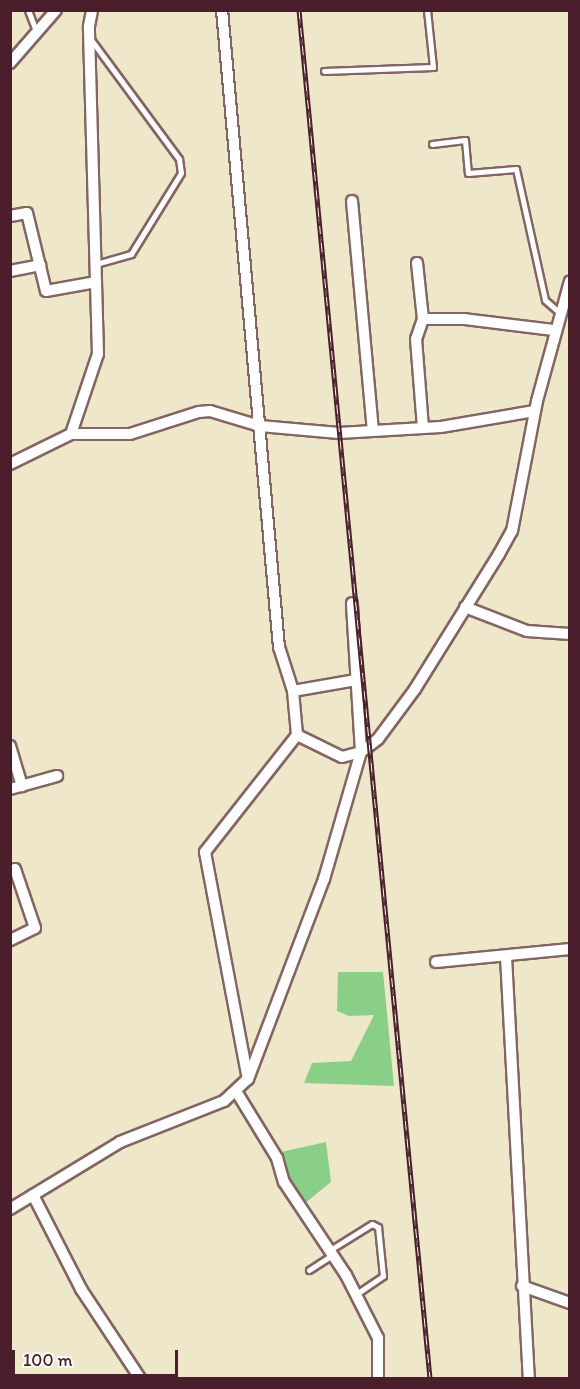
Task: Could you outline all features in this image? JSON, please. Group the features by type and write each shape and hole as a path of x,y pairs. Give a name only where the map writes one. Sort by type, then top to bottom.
{"street":[{"path":"10,63 56,10"},
{"path":"71,434 98,354 89,37 92,10"},
{"path":"222,10 279,647 293,691 297,735 205,852 248,1079"},
{"path":"352,201 373,430"},
{"path":"10,216 27,213 46,291 96,282"},
{"path":"417,263 423,320 416,339 423,428"},
{"path":"10,271 40,265"},
{"path":"297,735 342,757 361,752 378,738 415,689 512,531 535,411 554,330 570,281"},
{"path":"423,320 464,319 554,330"},
{"path":"10,464 71,434 130,434 210,411 260,426 339,433 423,428 535,411"},
{"path":"10,1209 120,1142 187,1118 236,1091 248,1079 324,879 361,752 352,603"},
{"path":"465,607 526,631 570,634"},
{"path":"293,691 356,680"},
{"path":"10,746 22,786"},
{"path":"10,789 57,776"},
{"path":"10,871 15,869 35,928 10,940"},
{"path":"436,962 570,949"},
{"path":"506,957 522,1286 529,1378"},
{"path":"236,1091 278,1158 284,1182 356,1294 378,1338 378,1378"},
{"path":"33,1195 81,1289 140,1378"},
{"path":"522,1286 570,1303"}],"lane":[{"path":"28,10 37,32"},
{"path":"324,71 433,68 427,10"},
{"path":"89,37 179,159 181,173 131,254 95,264"},
{"path":"432,144 465,140 468,173 516,169 545,300 559,312"},
{"path":"309,1270 372,1224 378,1227 383,1276 356,1294"}],"green space":[{"path":"338,972 383,972 394,1086 304,1083 312,1063 351,1061 374,1015 349,1016 337,1011"},
{"path":"326,1142 331,1182 304,1204 288,1182 281,1152"}],"railway":[{"path":"299,10 430,1378"}]}
